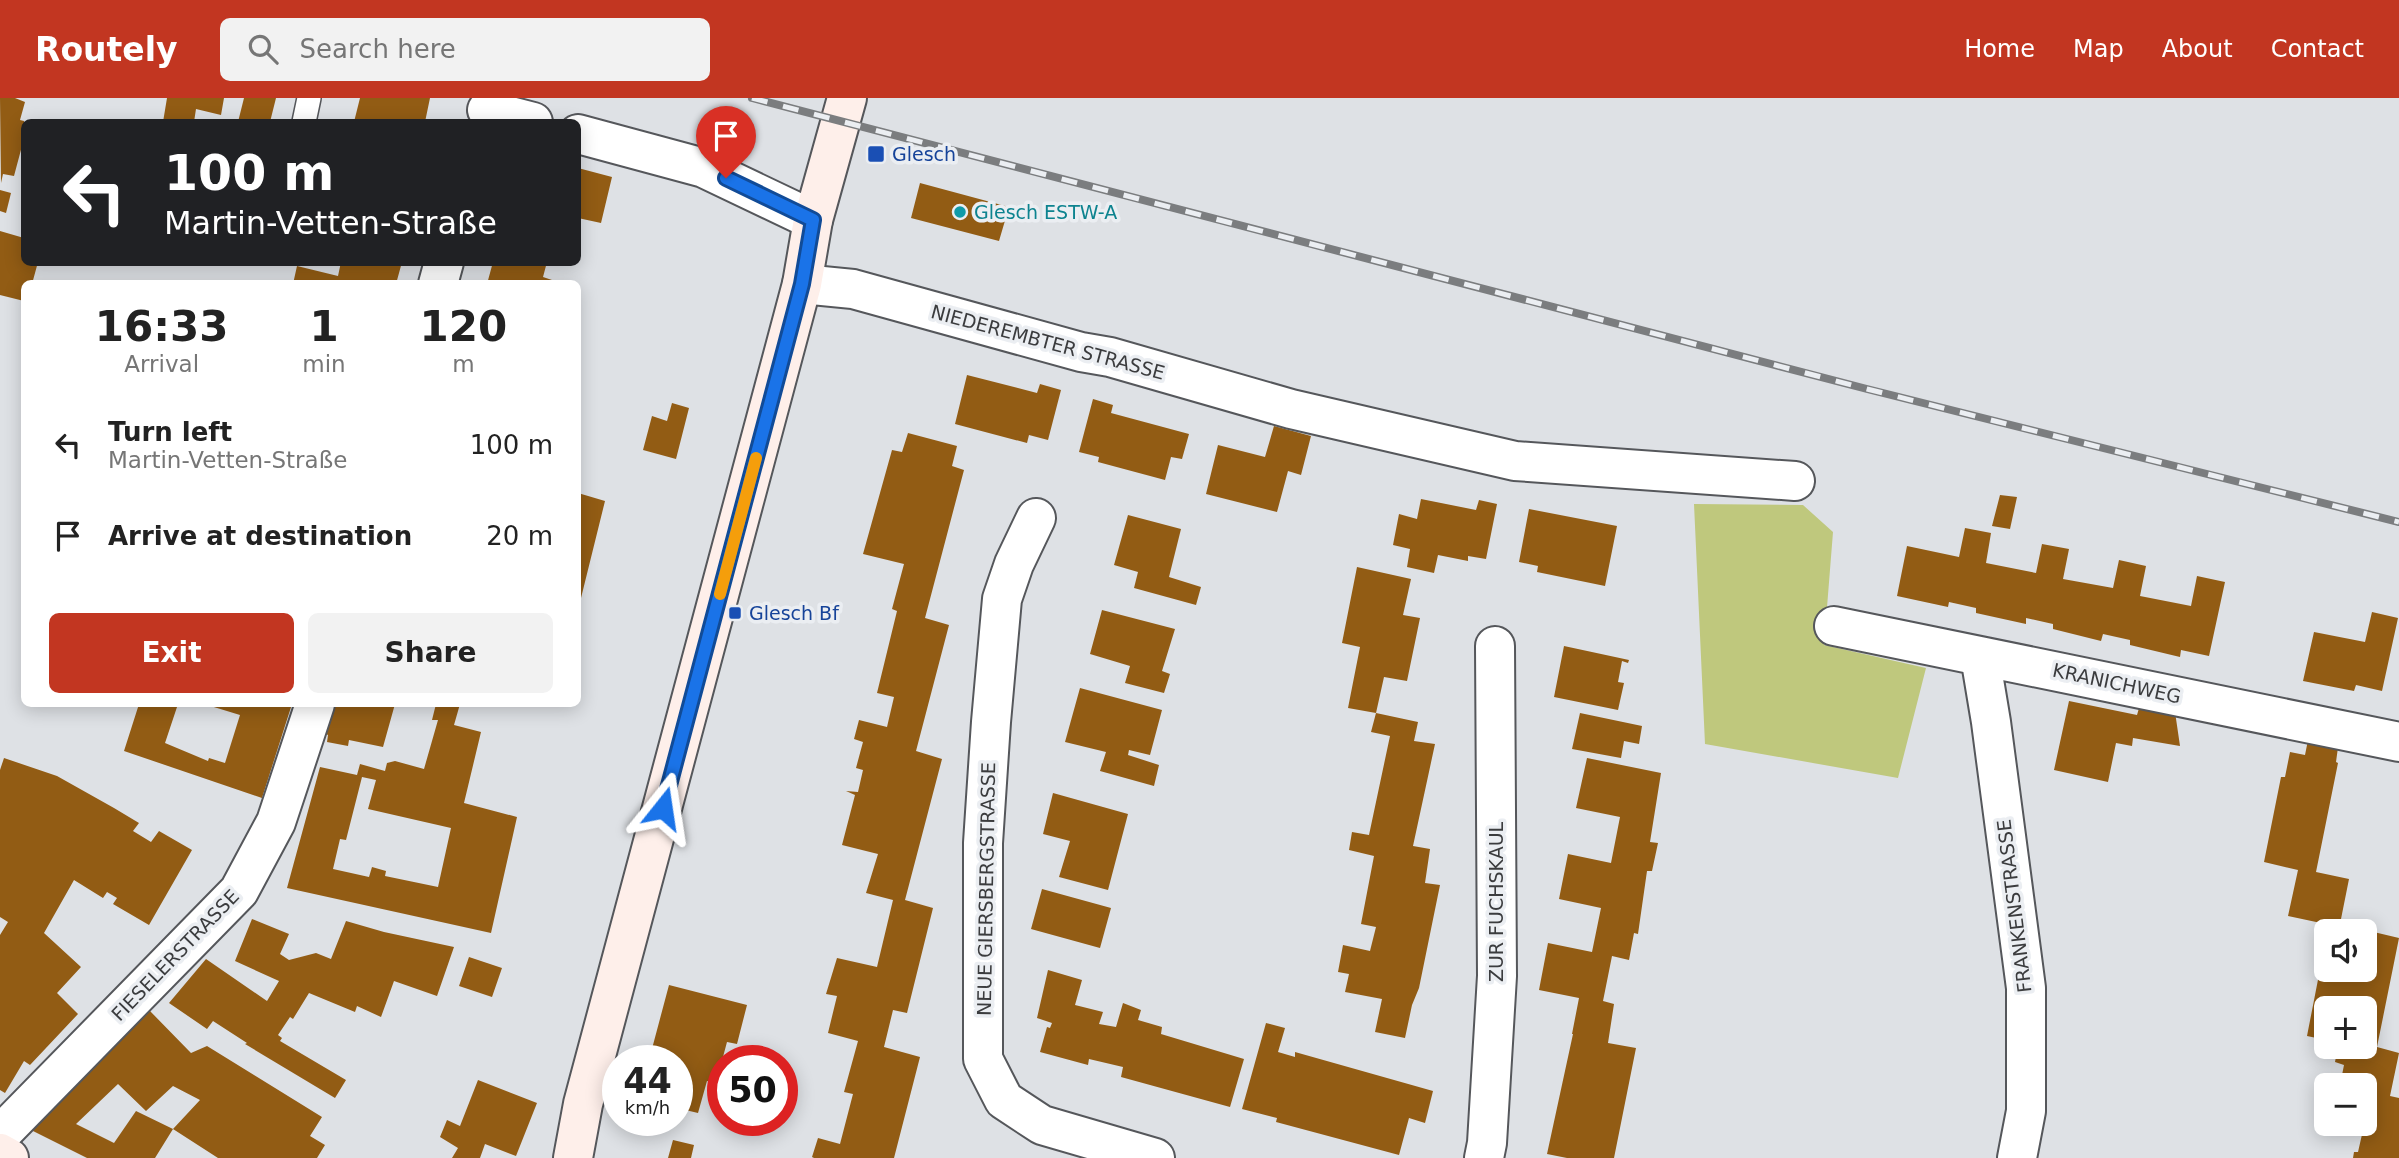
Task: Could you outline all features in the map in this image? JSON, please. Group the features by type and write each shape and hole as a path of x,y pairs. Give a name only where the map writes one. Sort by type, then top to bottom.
{"main road":[{"path":"578,1157 583,1104 802,284 813,220 847,98"},
{"path":"0,1153 9,1158"}],"street":[{"path":"486,110 521,119"},
{"path":"581,135 704,168 813,220"},
{"name":"NIEDEREMBTER STRASSE","path":"802,284 853,289 1081,352 1110,357 1292,409 1515,461 1795,481"},
{"name":"NEUE GIERSBERGSTRASSE","path":"1036,518 1014,564 1002,599 983,843 983,1059 1003,1100 1042,1125 1155,1158"},
{"name":"KRANICHWEG","path":"1834,626 2399,742"},
{"name":"ZUR FUCHSKAUL","path":"1484,1158 1497,976 1494,646"},
{"name":"FRANKENSTRASSE","path":"1980,656 2026,988 2026,1111 2017,1158"},
{"name":"FIESELERSTRASSE","path":"0,1135 239,891 276,822 314,707"}],"lane":[{"path":"305,119 309,98"}],"green space":[{"path":"1694,504 1803,505 1833,532 1824,645 1926,668 1898,778 1705,744"}],"building":[{"path":"0,98 15,98 25,102 20,120 21,150 14,176 3,174 1,183"},
{"path":"167,98 224,98 221,115 196,109 194,119 164,119"},
{"path":"244,98 276,98 271,119 239,119"},
{"path":"360,98 430,98 426,119 355,119"},
{"path":"581,169 612,177 601,223 581,219"},
{"name":"Glesch ESTW-A","path":"920,183 1009,207 999,241 911,218"},
{"path":"0,190 11,193 6,213 0,211"},
{"path":"0,231 21,237 21,266 37,266 33,280 21,280 21,300 0,295"},
{"path":"297,266 338,276 340,266 401,266 397,280 294,280"},
{"path":"492,266 546,266 543,277 552,280 488,280"},
{"path":"967,375 1037,393 1040,384 1061,390 1048,440 1029,435 1027,443 955,424"},
{"path":"1093,399 1113,405 1111,413 1189,434 1182,459 1171,457 1165,480 1098,462 1099,457 1079,452"},
{"path":"672,403 689,408 676,459 643,450 652,416 667,421"},
{"path":"1274,426 1311,436 1301,475 1288,471 1277,512 1206,494 1218,445 1265,457"},
{"path":"908,433 957,446 952,466 964,470 925,618 949,625 916,751 942,759 905,900 933,908 907,1013 893,1010 884,1047 920,1057 894,1158 814,1158 812,1157 818,1138 840,1144 853,1094 844,1092 858,1041 828,1033 837,996 826,994 837,958 877,967 893,900 866,893 878,854 842,845 855,795 846,791 858,792 863,770 856,768 863,742 854,739 859,720 887,727 894,697 877,693 897,611 892,609 904,564 863,554 892,450 902,452"},
{"path":"581,494 605,501 581,598"},
{"path":"2000,495 2017,497 2010,529 1992,526"},
{"path":"1421,499 1476,510 1479,500 1497,504 1486,559 1468,556 1468,561 1438,555 1434,573 1407,567 1410,549 1393,545 1399,514 1417,519"},
{"path":"1529,509 1617,526 1605,586 1537,572 1538,566 1519,562"},
{"path":"1128,515 1181,529 1169,577 1201,587 1196,605 1134,588 1138,572 1114,565"},
{"path":"1965,528 1991,533 1986,563 2036,573 2042,544 2069,549 2063,579 2113,588 2119,560 2146,566 2140,596 2191,606 2197,576 2225,582 2209,656 2181,650 2180,657 2130,645 2130,640 2103,634 2101,641 2053,629 2053,624 2026,618 2026,624 1976,613 1976,608 1949,602 1948,607 1897,596 1907,546 1959,557"},
{"path":"1357,567 1411,579 1403,615 1420,618 1407,681 1384,677 1376,713 1348,708 1360,647 1342,643"},
{"path":"1102,610 1175,629 1162,671 1170,674 1164,693 1125,683 1130,666 1090,654"},
{"path":"2372,612 2398,618 2382,691 2356,685 2354,691 2303,681 2314,632 2365,642"},
{"path":"1564,646 1629,660 1628,663 1622,661 1618,682 1624,683 1618,710 1554,697"},
{"path":"1080,688 1162,710 1150,755 1129,750 1128,755 1159,765 1154,786 1100,771 1106,752 1065,742"},
{"path":"2142,698 2174,705 2180,746 2133,738 2132,746 2116,743 2108,782 2054,770 2069,701 2137,715"},
{"path":"138,707 177,707 165,743 208,761 209,758 225,763 240,715 214,707 291,707 262,798 124,751"},
{"path":"330,707 394,707 383,747 349,740 348,746 327,742 328,735 324,733"},
{"path":"435,707 459,707 454,725 481,732 464,803 517,817 491,933 287,888 320,767 357,775 360,764 385,771 387,763 395,761 424,769 438,720 432,720","holes":["362,777 376,780 368,809 451,828 438,887 385,876 386,871 372,867 369,877 333,869 340,839 346,840"]},
{"path":"1376,713 1418,722 1414,741 1435,744 1413,846 1430,849 1425,883 1440,885 1419,988 1412,1005 1405,1038 1375,1032 1382,999 1345,992 1349,974 1338,972 1343,945 1370,951 1376,927 1361,924 1374,856 1349,850 1352,832 1369,835 1390,736 1371,732"},
{"path":"1580,713 1642,726 1639,744 1624,741 1621,758 1572,749"},
{"path":"2309,735 2339,740 2338,763 2316,872 2349,879 2341,919 2314,919 2314,922 2288,916 2298,870 2264,862 2281,777 2285,777 2290,752 2305,755"},
{"path":"4,758 57,776 114,808 139,823 133,831 151,842 159,831 192,850 149,925 113,904 117,898 107,892 103,898 74,880 44,933 81,967 57,993 78,1014 30,1065 24,1061 5,1093 0,1090 0,935 8,922 0,917 0,770"},
{"path":"1587,758 1661,773 1650,842 1658,843 1652,871 1647,871 1638,934 1634,933 1629,960 1612,956 1603,1001 1614,1004 1608,1043 1636,1048 1614,1158 1567,1158 1547,1154 1579,998 1539,990 1548,943 1592,952 1601,908 1559,899 1568,854 1611,863 1620,817 1576,808"},
{"path":"1053,793 1128,814 1108,890 1059,877 1070,841 1043,834"},
{"path":"1042,889 1111,908 1100,948 1031,929"},
{"path":"252,919 289,934 280,954 289,960 316,953 331,959 346,921 454,947 437,996 394,981 381,1017 357,1006 355,1012 309,993 293,1019 290,1017 278,1035 282,1038 280,1041 346,1080 335,1098 245,1044 247,1043 213,1021 207,1029 169,1003 206,959 267,1001 279,981 235,961"},
{"path":"2377,933 2399,938 2377,1047 2377,996 2315,996 2318,982 2377,982"},
{"path":"469,957 502,968 492,997 459,986"},
{"path":"1048,970 1082,980 1075,1005 1103,1012 1099,1024 1116,1027 1123,1003 1141,1010 1138,1020 1162,1027 1161,1034 1244,1059 1230,1107 1121,1077 1123,1067 1089,1059 1088,1065 1040,1052 1047,1027 1050,1028 1052,1023 1037,1018"},
{"path":"669,985 747,1005 737,1044 727,1042 726,1045 707,1045 707,1081 698,1113 693,1112 693,1045 653,1045"},
{"path":"2314,1000 2314,1037 2307,1036"},
{"path":"150,1011 191,1053 207,1046 322,1117 310,1136 325,1145 317,1158 218,1158 173,1129 155,1158 87,1158 27,1128","holes":["118,1084 146,1111 173,1086 200,1100 173,1129 136,1111 114,1143 76,1124"]},
{"path":"1266,1023 1285,1028 1278,1052 1295,1057 1295,1052 1433,1091 1425,1123 1409,1118 1399,1155 1276,1122 1277,1118 1242,1109"},
{"path":"2377,1047 2399,1053 2390,1096 2399,1098 2399,1158 2353,1158 2354,1152 2358,1152 2362,1136 2377,1136 2377,1073 2342,1073 2344,1065 2335,1062 2336,1059 2377,1059"},
{"path":"478,1080 537,1103 516,1156 485,1144 480,1158 452,1158 458,1148 440,1137 447,1120 460,1126"},
{"path":"673,1140 694,1145 691,1158 668,1158"}],"railway":[{"path":"752,98 1867,389 2399,522"}],"slow traffic":[{"path":"720,594 756,458"}],"place":[{"name":"Glesch","path":"876,154"},
{"name":"Glesch ESTW-A","path":"960,212"},
{"name":"Glesch Bf","path":"735,613"}],"route":[{"path":"663,808 802,284 813,220 726,178"}]}
